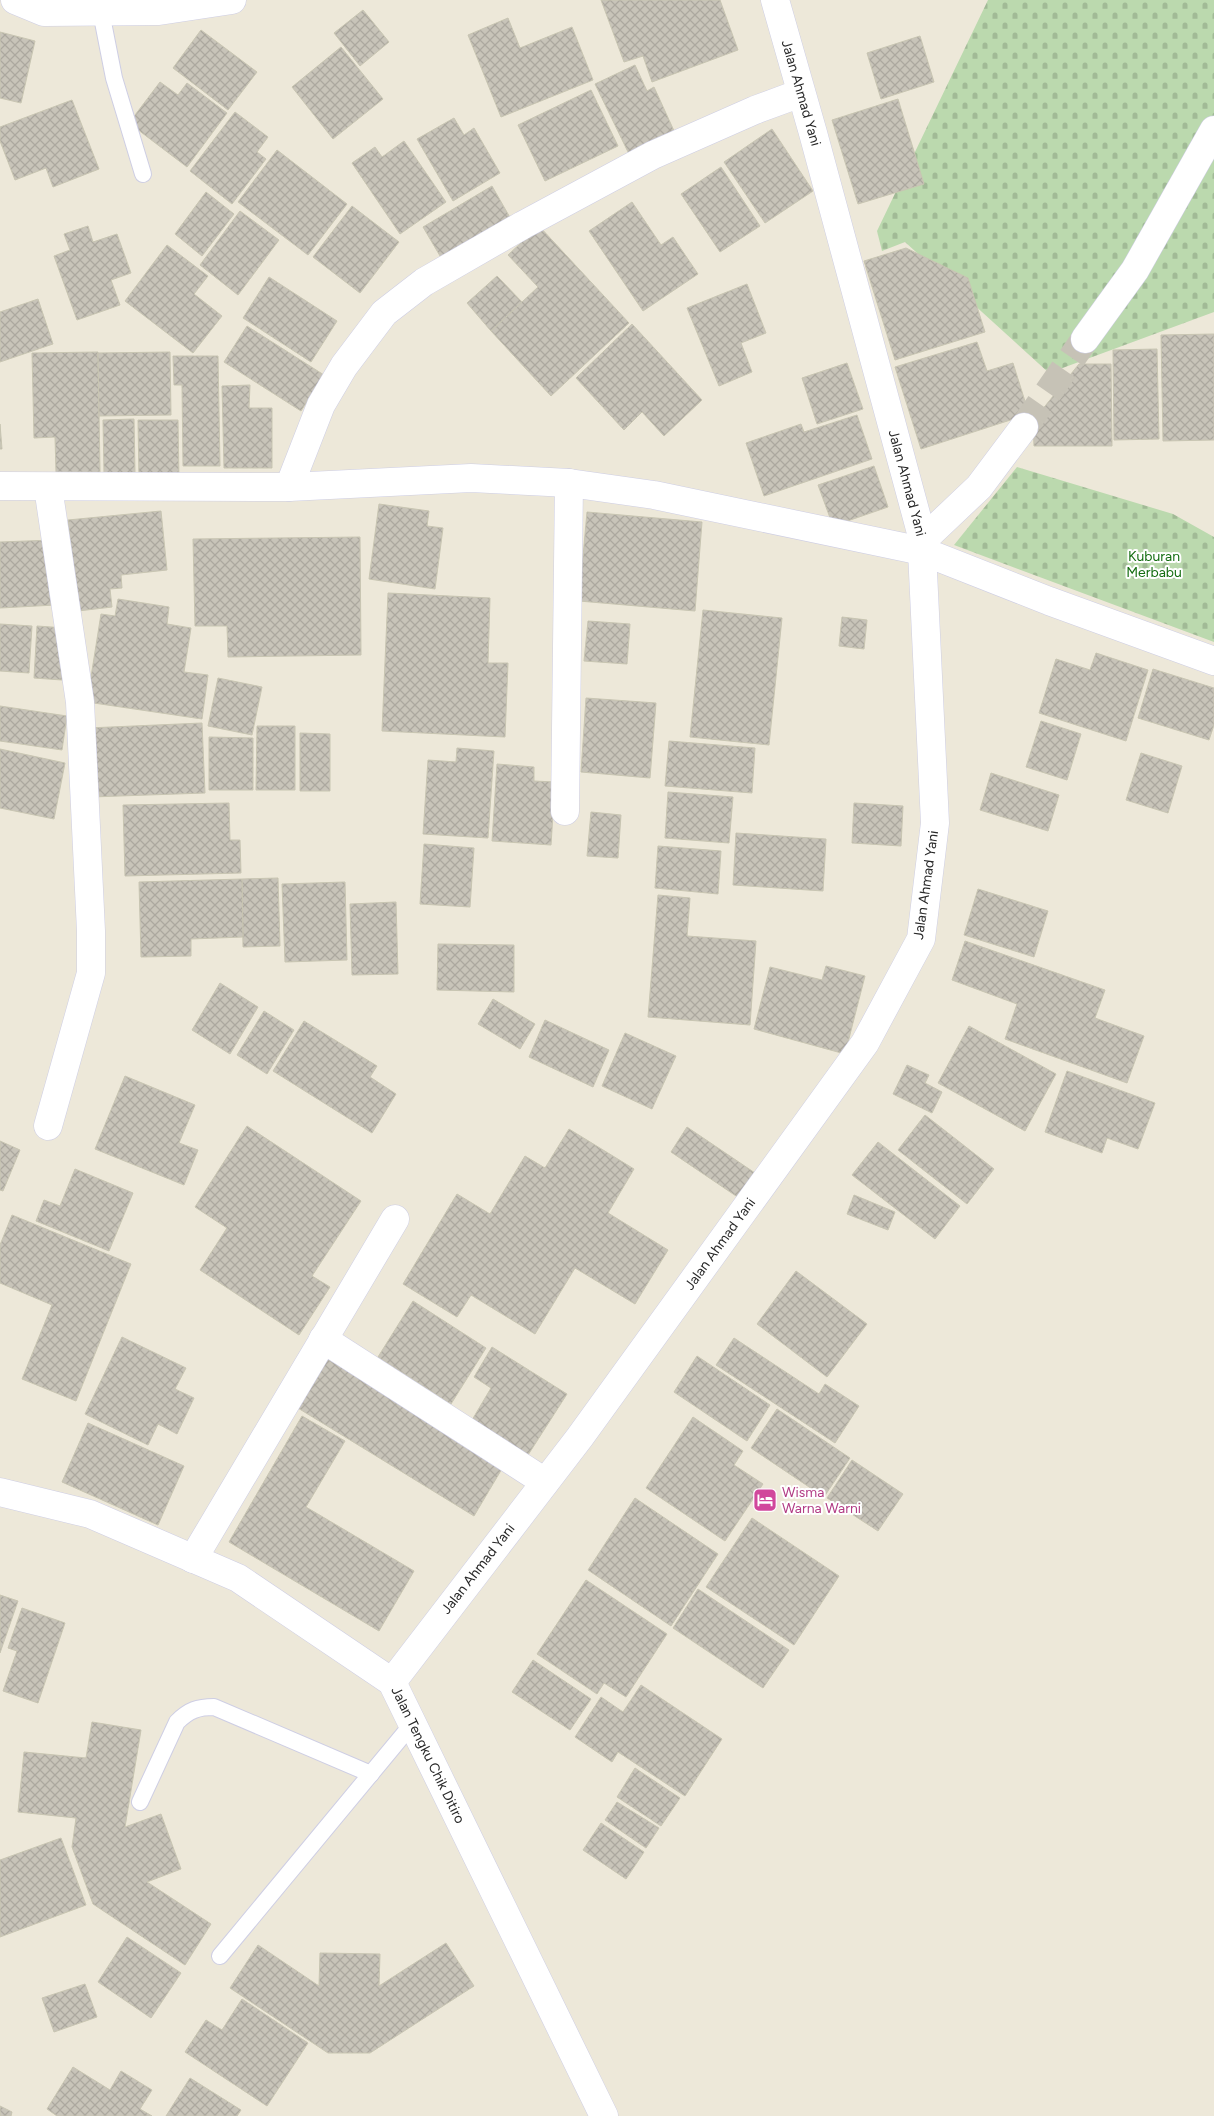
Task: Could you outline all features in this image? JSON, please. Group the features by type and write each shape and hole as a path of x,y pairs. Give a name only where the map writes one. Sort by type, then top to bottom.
{"street":[{"path":"15,0 44,12 159,11 232,0"},
{"name":"Jalan Ahmad Yani","path":"392,1682 545,1482 697,1276 864,1043 921,939 935,823 923,546 801,93 774,0"},
{"path":"289,486 321,405 344,366 384,313 390,308 424,282 653,155 755,110 801,93"},
{"path":"1085,339 1135,270 1214,130"},
{"path":"923,546 979,487 1024,427"},
{"path":"0,486 289,486 471,478 570,483 654,495 923,546 1049,601 1214,661"},
{"path":"565,811 570,483"},
{"path":"48,486 80,702 91,948 91,973 48,1126"},
{"path":"193,1559 395,1219"},
{"path":"323,1339 545,1482"},
{"name":"Jalan Tengku Chik Ditiro","path":"0,1492 90,1514 238,1578 392,1682 604,2116"}],"lane":[{"path":"101,12 114,78 143,174"},
{"path":"140,1802 177,1722 187,1712 200,1707 214,1707 371,1774"},
{"path":"220,1956 412,1723"}],"green space":[{"path":"988,0 1214,0 1214,312 1049,373 905,242 882,251 877,231"},
{"name":"Kuburan Merbabu","path":"1017,467 1173,514 1214,537 1214,642 954,545"}],"building":[{"path":"601,0 720,0 738,50 652,82 643,56 624,62"},
{"path":"363,10 389,42 360,66 334,33"},
{"path":"508,18 520,48 572,27 593,80 501,117 468,35"},
{"path":"201,30 257,72 228,110 173,68"},
{"path":"0,32 35,41 21,103 0,98"},
{"path":"920,36 934,82 881,99 867,53"},
{"path":"341,47 383,99 333,139 292,87"},
{"path":"635,65 647,91 654,87 675,133 629,154 595,84"},
{"path":"160,82 178,95 187,83 227,113 187,167 129,123"},
{"path":"591,90 618,146 545,181 518,125"},
{"path":"898,99 924,184 858,204 832,120"},
{"path":"72,100 99,169 53,187 46,168 15,180 0,141 0,127"},
{"path":"235,112 268,137 257,152 266,159 232,204 190,171"},
{"path":"454,118 464,135 474,128 500,173 453,201 417,139"},
{"path":"772,129 813,191 765,223 724,162"},
{"path":"404,141 446,202 400,234 352,163 375,147 382,157"},
{"path":"277,150 347,204 308,255 238,202"},
{"path":"721,167 760,226 720,252 681,194"},
{"path":"492,186 512,221 443,261 423,227"},
{"path":"206,192 234,214 202,256 175,234"},
{"path":"632,202 661,245 673,237 698,274 643,311 589,231"},
{"path":"352,206 399,242 360,293 313,257"},
{"path":"240,211 279,240 238,295 200,265"},
{"path":"88,226 93,242 117,234 131,273 111,280 120,305 77,320 54,256 70,250 64,234"},
{"path":"539,226 629,323 551,396 491,331 538,287 508,255"},
{"path":"167,245 208,276 194,294 222,316 193,353 125,301"},
{"path":"906,248 968,278 985,332 895,360 864,261"},
{"path":"497,276 522,302 491,331 467,303"},
{"path":"269,277 337,321 311,362 243,318"},
{"path":"747,284 766,333 741,343 752,372 719,386 687,308"},
{"path":"38,299 53,344 0,362 0,312"},
{"path":"632,324 702,400 664,436 642,412 624,430 576,378"},
{"path":"247,326 324,375 301,411 224,362"},
{"path":"1214,334 1214,440 1163,441 1161,335"},
{"path":"977,342 987,371 1013,363 1029,414 921,449 895,367"},
{"path":"1157,349 1159,439 1114,440 1113,350"},
{"path":"98,352 100,472 56,472 55,437 34,438 32,353"},
{"path":"170,352 171,415 99,416 98,353"},
{"path":"173,356 218,356 220,466 183,466 182,385 174,385"},
{"path":"847,363 863,409 817,424 802,378"},
{"path":"1079,364 1111,364 1112,446 1034,446 1033,421"},
{"path":"250,385 249,408 272,408 272,468 224,468 222,386"},
{"path":"857,415 872,459 764,496 746,443 801,424 804,432"},
{"path":"134,419 135,473 104,473 103,420"},
{"path":"138,420 178,420 179,479 139,480"},
{"path":"0,424 2,449 0,449"},
{"path":"874,466 888,507 833,526 818,485"},
{"path":"379,504 429,511 427,526 443,528 435,589 369,579"},
{"path":"161,511 167,570 121,575 122,588 110,589 112,607 78,611 68,520"},
{"path":"587,512 702,522 695,611 579,601"},
{"path":"360,537 361,655 228,657 227,626 195,626 193,539"},
{"path":"53,540 55,605 0,608 0,542"},
{"path":"388,593 490,598 488,663 508,663 505,737 382,731"},
{"path":"118,599 169,607 167,624 191,628 184,672 208,675 202,719 87,702 101,614 115,616"},
{"path":"703,610 782,618 769,745 690,737"},
{"path":"842,617 867,620 864,649 839,646"},
{"path":"588,621 630,624 627,664 584,661"},
{"path":"0,624 32,626 29,673 0,671"},
{"path":"37,626 65,628 62,680 34,678"},
{"path":"1096,653 1148,670 1126,741 1039,713 1056,659 1090,670"},
{"path":"1153,669 1214,688 1214,725 1209,740 1138,718"},
{"path":"218,678 262,687 252,735 208,726"},
{"path":"586,698 656,703 650,778 581,772"},
{"path":"0,706 67,716 62,750 0,741"},
{"path":"1041,721 1081,734 1067,780 1026,767"},
{"path":"202,723 205,793 91,797 88,728"},
{"path":"257,726 295,726 295,790 256,790"},
{"path":"300,733 330,734 330,791 300,791"},
{"path":"209,737 253,738 253,790 209,790"},
{"path":"669,741 755,748 752,793 665,786"},
{"path":"457,748 494,751 488,838 423,834 428,760 456,762"},
{"path":"0,749 65,763 54,819 0,808"},
{"path":"1141,753 1182,766 1168,813 1126,800"},
{"path":"497,764 534,767 534,781 555,782 551,845 492,841"},
{"path":"991,773 1059,795 1048,831 980,810"},
{"path":"668,792 733,797 729,843 665,838"},
{"path":"229,803 230,840 240,840 241,873 125,876 123,805"},
{"path":"854,803 903,806 901,846 852,843"},
{"path":"591,812 621,815 618,858 587,856"},
{"path":"736,833 826,839 823,891 733,885"},
{"path":"424,844 474,848 470,907 420,904"},
{"path":"658,846 721,851 718,894 655,888"},
{"path":"278,878 280,946 243,947 242,879"},
{"path":"242,879 243,937 191,939 191,956 141,957 139,882"},
{"path":"345,882 347,960 285,962 282,884"},
{"path":"978,889 1048,911 1034,957 964,935"},
{"path":"658,895 690,898 687,936 756,941 750,1025 648,1017"},
{"path":"396,902 398,974 352,975 350,904"},
{"path":"965,941 1105,990 1095,1018 1144,1036 1127,1083 1005,1039 1017,1004 952,980"},
{"path":"438,944 514,945 514,992 437,990"},
{"path":"826,966 865,976 845,1054 754,1029 770,967 822,980"},
{"path":"220,983 258,1007 230,1054 192,1030"},
{"path":"493,999 535,1024 520,1049 478,1024"},
{"path":"264,1011 294,1030 267,1074 237,1055"},
{"path":"545,1020 609,1050 593,1087 529,1057"},
{"path":"304,1021 377,1066 370,1077 396,1094 372,1133 273,1071"},
{"path":"969,1026 1056,1074 1025,1131 938,1083"},
{"path":"625,1033 676,1056 652,1109 602,1086"},
{"path":"907,1065 929,1075 925,1083 942,1092 932,1113 893,1094"},
{"path":"1067,1071 1155,1103 1138,1149 1107,1138 1102,1153 1045,1132"},
{"path":"125,1076 195,1105 179,1143 198,1150 184,1185 95,1149"},
{"path":"925,1115 994,1169 967,1204 898,1150"},
{"path":"247,1126 361,1201 312,1276 330,1287 299,1335 200,1270 227,1228 195,1207"},
{"path":"687,1127 755,1173 739,1198 671,1152"},
{"path":"569,1129 634,1169 608,1213 668,1250 635,1304 575,1268 535,1334 471,1295 457,1317 403,1284 457,1194 490,1214 525,1156 545,1168"},
{"path":"0,1141 20,1150 3,1191 0,1190"},
{"path":"878,1142 960,1206 935,1239 852,1175"},
{"path":"75,1169 133,1193 109,1251 36,1221 44,1200 60,1206"},
{"path":"854,1195 895,1212 888,1230 847,1214"},
{"path":"12,1215 131,1264 76,1401 22,1379 52,1305 0,1283 0,1245"},
{"path":"796,1271 867,1324 827,1377 757,1324"},
{"path":"413,1301 486,1348 451,1404 378,1357"},
{"path":"122,1337 186,1368 175,1389 194,1398 177,1434 158,1424 148,1445 85,1414"},
{"path":"734,1338 819,1394 825,1384 859,1406 835,1443 716,1365"},
{"path":"492,1347 567,1394 528,1455 472,1420 491,1388 474,1377"},
{"path":"323,1356 503,1467 474,1516 293,1405"},
{"path":"697,1356 770,1405 747,1441 674,1392"},
{"path":"777,1409 850,1458 824,1497 751,1448"},
{"path":"302,1416 345,1441 306,1507 414,1571 379,1631 229,1542"},
{"path":"693,1417 743,1451 734,1465 763,1484 725,1541 646,1488"},
{"path":"88,1423 184,1466 158,1525 62,1482"},
{"path":"852,1460 903,1494 878,1531 827,1498"},
{"path":"635,1498 718,1554 671,1626 588,1570"},
{"path":"752,1518 839,1576 794,1645 706,1587"},
{"path":"586,1580 667,1634 626,1697 604,1683 597,1694 537,1654"},
{"path":"698,1589 789,1650 763,1688 673,1628"},
{"path":"0,1595 18,1601 0,1653"},
{"path":"22,1608 65,1623 38,1703 3,1691 17,1651 8,1648"},
{"path":"533,1660 591,1699 570,1730 512,1692"},
{"path":"641,1685 722,1739 685,1796 618,1752 612,1762 575,1737 601,1697 623,1712"},
{"path":"92,1722 141,1730 125,1827 161,1814 181,1869 147,1882 211,1924 185,1965 93,1904 72,1847 76,1818 18,1812 24,1752 86,1758"},
{"path":"635,1768 680,1798 661,1826 617,1797"},
{"path":"617,1802 659,1828 646,1848 605,1820"},
{"path":"601,1823 644,1852 626,1879 583,1850"},
{"path":"61,1838 86,1905 0,1937 0,1860"},
{"path":"127,1937 181,1973 151,2018 98,1982"},
{"path":"446,1943 474,1986 370,2053 328,2053 230,1988 258,1945 319,1986 320,1953 380,1954 379,1986"},
{"path":"85,1984 97,2017 54,2032 42,1998"},
{"path":"242,1999 308,2043 267,2106 185,2052 206,2020 222,2030"},
{"path":"73,2067 110,2090 121,2071 152,2090 140,2109 152,2116 57,2116 47,2109"},
{"path":"190,2078 241,2110 237,2116 166,2116"},
{"path":"0,2106 12,2112 11,2116 0,2116"}],"tunnel":[{"path":"1024,427 1085,339"}],"place":[{"name":"Wisma Warna Warni","path":"765,1500"}]}
